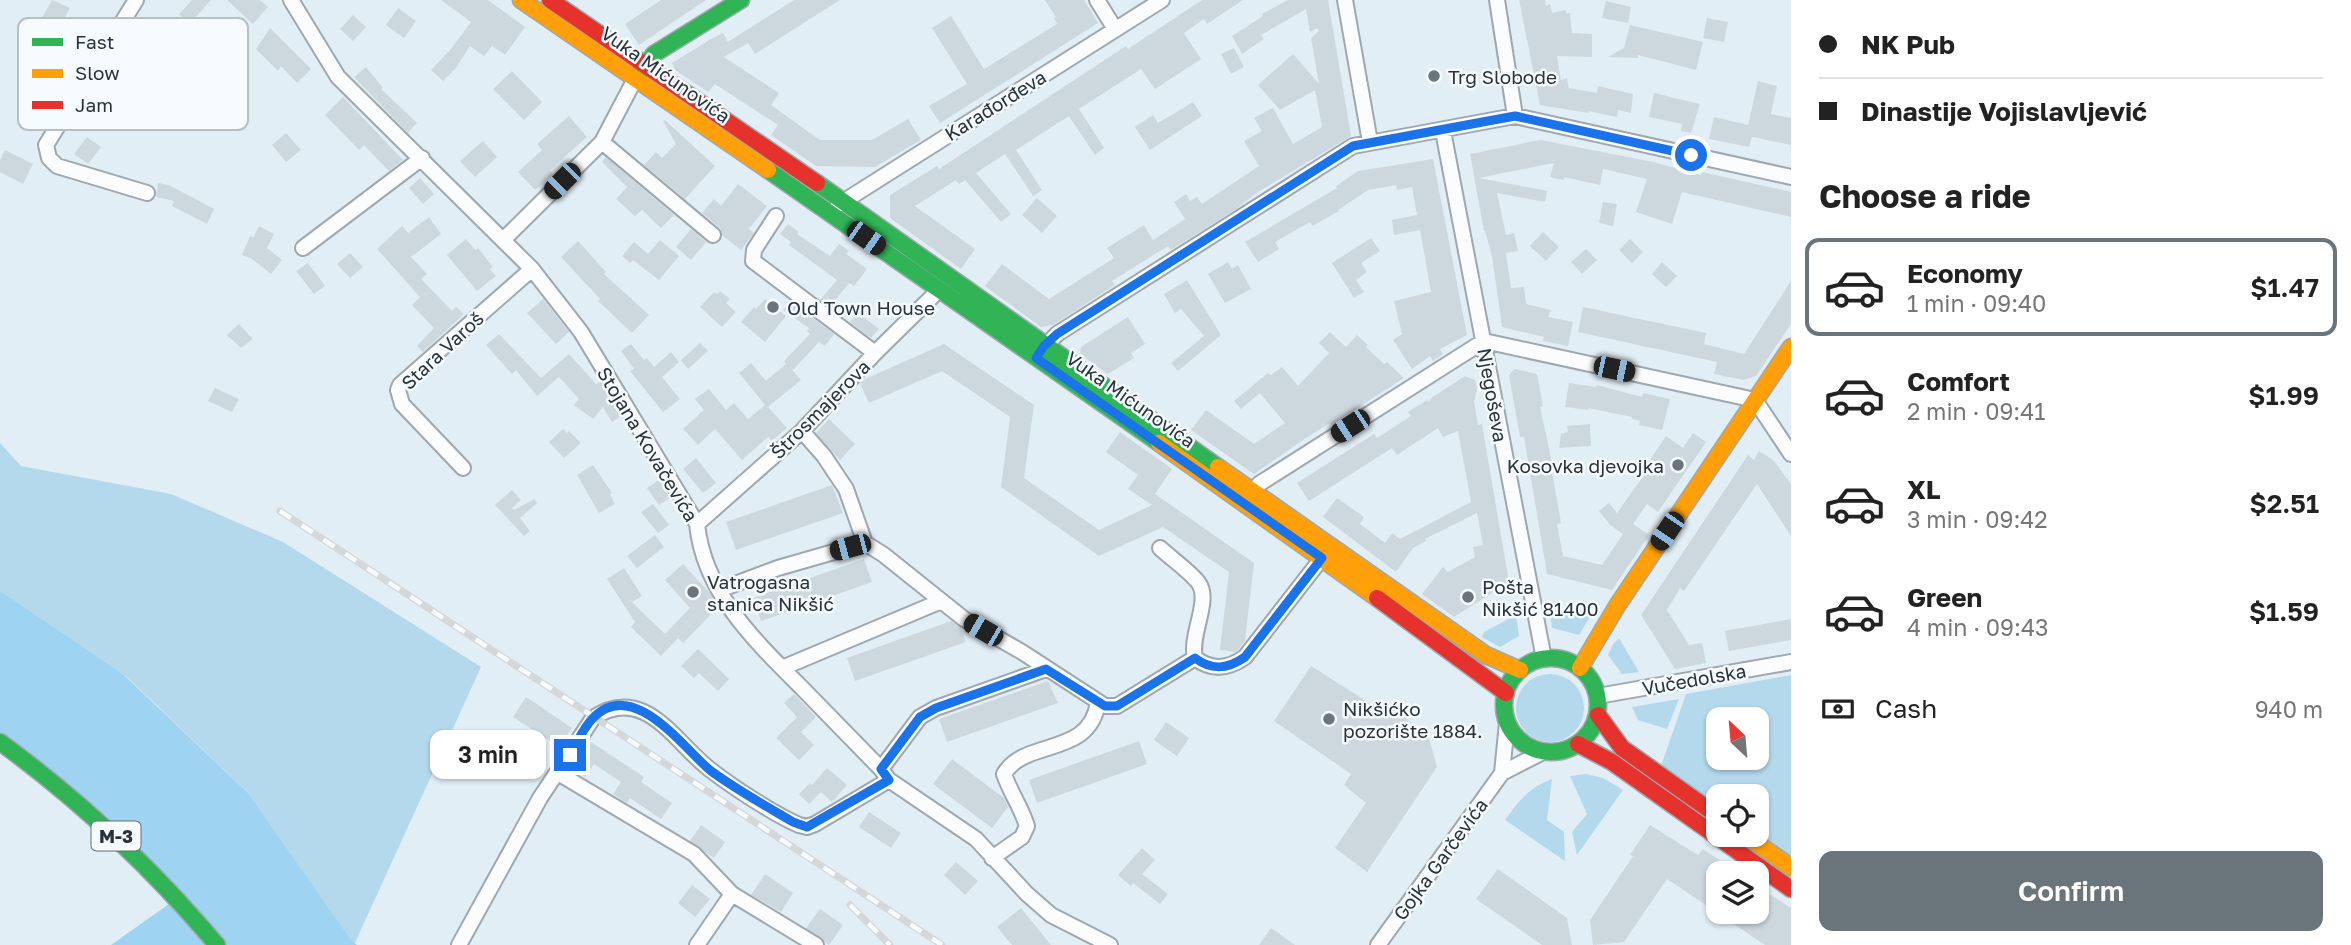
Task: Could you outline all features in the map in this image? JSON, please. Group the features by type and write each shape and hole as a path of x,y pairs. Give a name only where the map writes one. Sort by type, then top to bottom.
{"main road":[{"name":"Vuka Mićunovića","path":"521,0 843,201 1040,352 1249,497 1486,655 1520,670"},
{"name":"Vuka Mićunovića","path":"550,0 639,72 830,213 939,290 1040,352"},
{"path":"639,72 654,54 741,0"},
{"path":"1580,668 1617,606 1791,347"},
{"name":"Vuka Mićunovića","path":"1249,497 1322,558 1506,693"},
{"path":"1544,659 1557,659 1580,668 1588,676 1598,696 1598,715 1594,726 1578,744 1555,752 1543,752 1528,746 1515,736 1507,723 1504,708 1511,681 1520,670 1544,659"},
{"path":"1598,715 1622,748 1706,808"},
{"name":"M-3","path":"0,742 62,789 120,839 217,945"},
{"path":"1578,744 1612,762 1791,889"},
{"path":"1762,847 1791,867"}],"street":[{"path":"125,18 136,0"},
{"name":"Stojana Kovačevića","path":"291,0 338,77 532,269 581,332 697,524 699,547 707,569 747,633 885,774 976,839 1051,915 1110,945"},
{"path":"1097,0 1115,29"},
{"name":"Karađorđeva","path":"830,213 843,201 1162,0"},
{"path":"1345,0 1370,142"},
{"path":"1497,0 1515,116"},
{"path":"503,240 602,142 639,72"},
{"path":"1040,352 1057,334 1353,146 1370,142 1515,116 1791,177"},
{"path":"55,130 46,145 49,158 57,166 147,193"},
{"name":"Njegoševa","path":"1443,131 1544,659"},
{"path":"602,142 713,235"},
{"path":"303,248 422,158"},
{"path":"776,216 754,250 754,261 875,353"},
{"name":"Stara Varoš","path":"463,468 402,404 398,390 400,385 532,269"},
{"name":"Štrosmajerova","path":"697,524 802,431 939,290"},
{"path":"1249,497 1259,484 1484,341 1755,400 1791,454"},
{"path":"802,431 824,456 846,489 865,543 964,619 1098,702 1105,706 1117,706 1195,658"},
{"path":"719,590 778,568 865,543"},
{"path":"1160,548 1198,582 1202,590 1203,600 1192,647 1195,658 1211,667 1236,664 1245,657 1322,558"},
{"path":"782,668 939,601"},
{"name":"Vučedolska","path":"1598,696 1791,662"},
{"path":"459,945 540,798 593,718 604,710 627,707 642,711 660,721 710,770 799,825 807,827 885,774 920,717 936,708 1046,669"},
{"path":"992,858 1022,837 1027,826 1021,806 1009,790 1004,774 1011,762 1066,742 1087,730 1096,717 1098,702"},
{"path":"1502,773 1507,723"},
{"path":"1502,773 1543,752"},
{"path":"558,773 694,854 732,894 816,945"},
{"name":"Gojka Garčevića","path":"1378,945 1502,773"},
{"path":"697,945 732,894"}],"shaded area":[{"path":"0,443 21,466 171,494 283,542 481,667 354,945 249,794 127,677 0,594"},
{"path":"0,591 124,675 249,794 357,945 111,945 176,899 0,743"},
{"path":"1550,608 1590,617 1579,635 1552,628"},
{"path":"1516,615 1519,636 1500,647 1482,637 1484,632"},
{"path":"1619,638 1639,672 1622,674 1608,655"},
{"path":"1557,674 1578,689 1584,701 1582,721 1574,732 1557,742 1543,742 1526,732 1518,721 1516,701 1526,684 1537,676"},
{"path":"1791,675 1791,856 1769,840 1769,784 1706,784 1706,798 1661,766 1686,694"},
{"path":"1679,699 1667,729 1638,720 1632,707"},
{"path":"1586,774 1603,778 1623,790 1577,855 1572,832 1587,814 1570,776"},
{"path":"1552,779 1547,820 1564,832 1565,861 1505,820 1525,795"}],"building":[{"path":"52,0 70,8 64,18 42,18"},
{"path":"192,0 211,0 195,18 181,18 179,14"},
{"path":"227,0 260,0 268,7 253,24"},
{"path":"441,0 488,0 525,27 505,55 492,46 484,56 470,46 456,68 443,81 431,70 471,22"},
{"path":"661,0 706,0 639,45 625,24"},
{"path":"794,0 840,0 755,54 748,43 724,57 779,93 771,105 820,140 872,140 908,119 921,140 875,167 816,166 771,135 778,125 715,84 708,92 675,70 672,63 711,39 723,33 728,42"},
{"path":"1045,0 1084,0 1098,23 940,123 929,106 967,84 932,28 951,16 984,69 1057,24 1054,18 1056,17"},
{"path":"1202,0 1243,0 1207,24 1204,19 1184,33 1201,59 1155,89 1141,69 1079,109 1104,148 1095,155 1069,116 1016,150 1042,190 1033,196 1005,154 976,173 1011,214 1001,222 965,180 959,184 956,180 915,206 975,249 961,269 890,218 890,195 937,166 939,169 1126,46 1128,49"},
{"path":"1288,0 1328,0 1351,136 1258,192 1171,250 1168,246 1112,281 1115,285 1053,325 1041,327 985,286 1002,264 1049,299 1114,258 1107,248 1144,225 1153,240 1185,219 1174,202 1186,194 1190,201 1197,197 1202,204 1259,166 1244,141 1262,131 1254,118 1273,108 1293,144 1322,127 1315,90 1280,110 1258,85 1293,54 1319,84 1311,38 1319,31 1317,28 1310,32 1306,9 1261,35 1264,39 1242,54 1232,36 1263,16 1262,14"},
{"path":"1519,0 1545,0 1546,6 1550,4 1552,13 1565,10 1567,14 1570,13 1572,33 1592,34 1592,57 1557,56 1561,80 1567,78 1569,88 1597,93 1598,86 1633,94 1631,113 1618,110 1617,117 1540,105"},
{"path":"1606,1 1631,7 1628,23 1602,18"},
{"path":"398,8 416,21 404,38 386,25"},
{"path":"353,15 366,27 353,41 340,29"},
{"path":"1707,18 1728,22 1724,42 1703,38"},
{"path":"1630,25 1703,42 1696,70 1638,55 1638,58 1608,57 1624,48"},
{"path":"270,28 311,69 297,83 281,66 278,71 256,49"},
{"path":"1234,48 1244,67 1231,74 1221,54"},
{"path":"366,67 383,88 381,89 417,123 408,133 354,77"},
{"path":"512,71 542,102 524,120 493,89"},
{"path":"1758,81 1777,86 1771,114 1791,118 1791,145 1752,137 1749,147 1709,139 1714,117 1748,125"},
{"path":"1654,93 1700,104 1691,133 1681,131 1682,124 1649,117"},
{"path":"343,97 403,160 389,171 364,145 359,150 325,115"},
{"path":"1193,102 1202,116 1150,150 1135,127 1153,115 1158,123"},
{"path":"569,116 587,137 550,170 553,174 535,190 518,172 542,150 537,144"},
{"path":"663,121 715,166 685,199 644,165 656,152 662,158 676,144"},
{"path":"286,133 301,150 286,162 272,145"},
{"path":"87,137 101,147 88,164 74,154"},
{"path":"1541,140 1791,192 1791,217 1682,192 1672,224 1636,212 1647,179 1603,169 1600,185 1564,177 1564,180 1550,177 1554,163 1479,178 1547,191 1545,202 1497,193 1506,235 1514,233 1518,251 1506,253 1511,288 1524,287 1526,304 1551,310 1548,317 1573,322 1568,346 1543,341 1544,337 1502,327 1492,256 1484,231 1470,154"},
{"path":"483,141 497,157 475,177 460,161"},
{"path":"5,150 33,164 23,184 0,172 0,161"},
{"path":"606,157 674,215 661,228 642,210 635,216 616,199 627,187 602,162"},
{"path":"1433,159 1467,335 1440,349 1443,354 1433,361 1430,356 1412,369 1393,340 1402,334 1394,301 1431,292 1420,230 1394,235 1392,220 1417,215 1412,187 1397,190 1396,185 1368,190 1316,224 1312,226 1310,222 1275,242 1279,249 1258,262 1245,242 1337,188 1336,186 1358,171"},
{"path":"420,178 434,194 423,204 409,188"},
{"path":"158,183 169,185 214,209 207,224 172,206 174,201 156,197"},
{"path":"738,184 767,206 749,229 754,233 741,250 722,235 720,228 702,213 714,199 721,206"},
{"path":"1037,198 1057,216 1042,233 1022,215"},
{"path":"1603,202 1617,204 1613,226 1599,223"},
{"path":"429,217 441,234 411,257 427,274 421,279 452,311 456,307 464,314 423,352 417,346 434,328 412,305 420,297 377,249 402,226 408,233"},
{"path":"788,224 799,232 797,234 830,256 839,244 849,251 846,254 867,269 854,286 849,283 830,307 820,300 837,280 789,245 791,242 780,234"},
{"path":"259,226 274,234 267,248 282,260 271,274 252,259 242,255 250,236 253,238"},
{"path":"691,229 706,242 691,260 676,247"},
{"path":"1543,232 1559,247 1546,261 1530,246"},
{"path":"1371,238 1380,251 1361,263 1367,272 1356,280 1364,292 1354,298 1332,263"},
{"path":"466,239 475,250 478,248 493,267 490,269 496,276 477,291 447,255"},
{"path":"1630,239 1643,252 1632,263 1619,250"},
{"path":"660,240 679,256 659,280 633,260 630,263 622,256 634,242 648,254"},
{"path":"578,241 606,272 604,274 649,315 632,333 598,301 600,299 561,257"},
{"path":"1586,249 1597,260 1582,274 1571,262"},
{"path":"350,253 363,267 350,278 337,264"},
{"path":"1228,262 1232,269 1238,265 1251,289 1225,303 1208,274"},
{"path":"1662,262 1677,276 1666,287 1652,274"},
{"path":"308,263 325,286 314,294 296,271"},
{"path":"1187,280 1221,335 1178,371 1171,363 1204,336 1181,309 1175,313 1164,294"},
{"path":"1791,281 1791,324 1756,376 1743,380 1714,374 1717,362 1578,332 1583,307 1706,333 1704,344 1744,354"},
{"path":"720,291 730,299 726,303 736,312 722,327 700,307 714,292 717,294"},
{"path":"543,299 569,332 556,344 527,313"},
{"path":"765,299 786,316 765,342 741,322"},
{"path":"790,301 834,334 825,346 819,342 793,370 789,366 801,380 768,407 787,428 772,441 768,437 742,460 715,429 698,445 683,429 704,410 695,399 709,389 726,410 734,403 748,419 765,405 739,373 751,363 766,381 786,364 784,361 810,334 807,331 809,328 783,310"},
{"path":"858,313 879,329 871,338 850,322"},
{"path":"1128,317 1145,344 1131,353 1134,358 1108,374 1080,354 1081,347"},
{"path":"239,324 253,339 241,348 227,335"},
{"path":"1330,332 1346,347 1357,335 1384,364 1387,362 1404,378 1306,438 1254,474 1191,430 1206,410 1254,444 1285,423 1260,393 1241,409 1234,401 1268,373 1271,375 1282,367 1298,386 1329,353 1319,343"},
{"path":"499,334 541,378 569,354 596,384 600,382 621,416 612,422 603,407 593,419 574,405 579,399 559,377 537,396 516,370 512,374 486,345"},
{"path":"700,343 708,351 688,369 681,360"},
{"path":"631,344 644,360 647,358 654,367 671,352 679,362 662,377 680,399 663,412 630,371 634,369 621,351"},
{"path":"944,344 1034,405 1024,478 1099,530 1152,505 1128,489 1138,475 1106,452 1120,432 1172,469 1155,494 1254,563 1245,641 1238,650 1220,650 1229,572 1163,527 1099,556 1001,487 1010,417 942,371 869,403 860,383 863,380"},
{"path":"1515,369 1537,374 1543,406 1540,407 1554,472 1561,523 1557,524 1563,556 1602,565 1623,534 1610,525 1599,511 1609,503 1617,513 1649,468 1646,466 1666,436 1683,448 1693,433 1706,442 1658,512 1647,504 1633,524 1649,535 1612,590 1547,574 1524,437 1520,437 1509,375"},
{"path":"1465,376 1475,380 1477,389 1474,402 1478,425 1482,424 1509,582 1454,617 1422,594 1443,567 1448,572 1475,557 1473,547 1483,545 1477,513 1425,539 1426,541 1413,548 1396,572 1323,517 1337,498 1364,517 1360,524 1385,543 1392,533 1400,539 1471,502 1458,431 1443,437 1438,428 1397,455 1392,448 1309,501 1297,483 1374,434 1377,438 1411,416 1408,412 1427,400 1429,402"},
{"path":"1569,383 1597,385 1642,397 1643,393 1670,399 1662,430 1639,425 1640,421 1632,417 1588,408 1589,410 1565,407"},
{"path":"215,388 239,399 232,412 208,401"},
{"path":"829,419 855,444 840,460 816,433"},
{"path":"1590,424 1591,446 1559,448 1561,434 1568,432 1567,426"},
{"path":"563,429 567,433 569,431 581,443 564,458 549,442"},
{"path":"1759,451 1773,460 1791,484 1791,536 1757,484 1684,591 1680,588 1667,610 1689,645 1702,643 1706,663 1675,669 1641,615 1748,455 1754,460"},
{"path":"696,458 716,483 703,493 683,469"},
{"path":"593,465 612,493 610,494 615,504 599,513 577,475"},
{"path":"659,480 670,498 659,505 647,488"},
{"path":"832,485 843,513 736,550 726,522"},
{"path":"512,490 521,500 512,508 514,510 534,499 537,503 520,518 530,531 524,536 495,505"},
{"path":"653,504 669,525 658,533 641,512"},
{"path":"655,535 664,547 637,568 627,556"},
{"path":"864,559 872,582 761,621 753,598"},
{"path":"683,564 709,592 718,607 683,643 678,638 661,656 631,627 635,622 607,579 624,568 642,596 632,602 665,634 690,608 665,580"},
{"path":"1791,619 1791,640 1729,651 1725,631"},
{"path":"951,621 961,628 966,642 855,681 847,658"},
{"path":"698,649 729,679 718,691 699,673 694,678 681,666"},
{"path":"1311,666 1377,708 1384,702 1428,735 1437,767 1367,872 1335,848 1366,803 1344,785 1351,774 1274,721"},
{"path":"1048,681 1058,703 947,742 939,719"},
{"path":"794,694 816,717 801,732 814,745 799,760 776,738 797,717 784,703"},
{"path":"526,697 572,728 559,747 513,717"},
{"path":"1166,722 1189,738 1177,756 1154,740"},
{"path":"1139,741 1147,764 1037,803 1029,780"},
{"path":"591,742 644,777 641,782 672,803 661,819 630,798 627,803 613,794 621,782 594,764 585,777 573,769"},
{"path":"952,759 1004,798 1008,807 992,828 933,784"},
{"path":"827,768 847,785 832,802 821,792 809,804 799,794 810,783 812,785"},
{"path":"869,812 901,833 891,848 859,827"},
{"path":"701,825 725,842 714,858 690,841"},
{"path":"1650,825 1698,855 1703,849 1721,861 1706,861 1706,905 1667,879 1624,942 1593,945 1590,920 1633,856 1630,855"},
{"path":"1142,848 1155,860 1142,874 1168,894 1160,904 1118,875"},
{"path":"956,862 978,881 965,895 944,875"},
{"path":"1498,869 1567,918 1572,945 1542,945 1476,899"},
{"path":"765,874 793,893 781,912 751,895"},
{"path":"692,885 710,899 695,917 678,903"},
{"path":"1769,894 1791,908 1791,945 1765,945 1734,924 1769,924"},
{"path":"1021,908 1051,945 1012,945 997,927"},
{"path":"820,909 843,925 829,945 806,928"},
{"path":"1271,928 1295,945 1259,945"}],"railway":[{"path":"280,511 942,945"},
{"path":"850,905 890,945"}],"traffic: fast":[{"path":"637,76 654,54 741,0"},
{"path":"768,170 1159,443"},
{"path":"817,183 1218,467"},
{"path":"1551,658 1569,662 1584,672 1594,687 1598,705 1594,723 1584,738 1569,748 1551,752 1533,748 1518,738 1508,723 1504,705 1508,687 1518,672 1533,662 1551,658"},
{"path":"0,742 59,788 141,862 217,945"}],"traffic: slow":[{"path":"521,0 768,170"},
{"path":"1580,668 1617,606 1791,347"},
{"path":"1159,443 1377,598"},
{"path":"1218,467 1486,655 1520,670"},
{"path":"1762,847 1791,867"}],"traffic: jam":[{"path":"550,0 817,183"},
{"path":"1377,598 1506,693"},
{"path":"1598,715 1622,748 1706,808"},
{"path":"1578,744 1612,762 1791,889"}],"place":[{"name":"Trg Slobode","path":"1434,76"},
{"name":"Old Town House","path":"773,307"},
{"name":"Kosovka djevojka","path":"1678,465"},
{"name":"Vatrogasna stanica Nikšić","path":"693,592"},
{"name":"Pošta Nikšić 81400","path":"1468,597"},
{"name":"Nikšićko pozorište 1884.","path":"1329,719"}],"route":[{"path":"570,755 593,718 604,710 627,707 642,711 660,721 710,770 793,822 807,827 889,780 881,769 920,717 936,708 1046,669 1105,706 1117,706 1195,658 1211,667 1236,664 1245,657 1322,558 1036,358 1044,346 1057,334 1353,146 1515,116 1691,155"}]}
